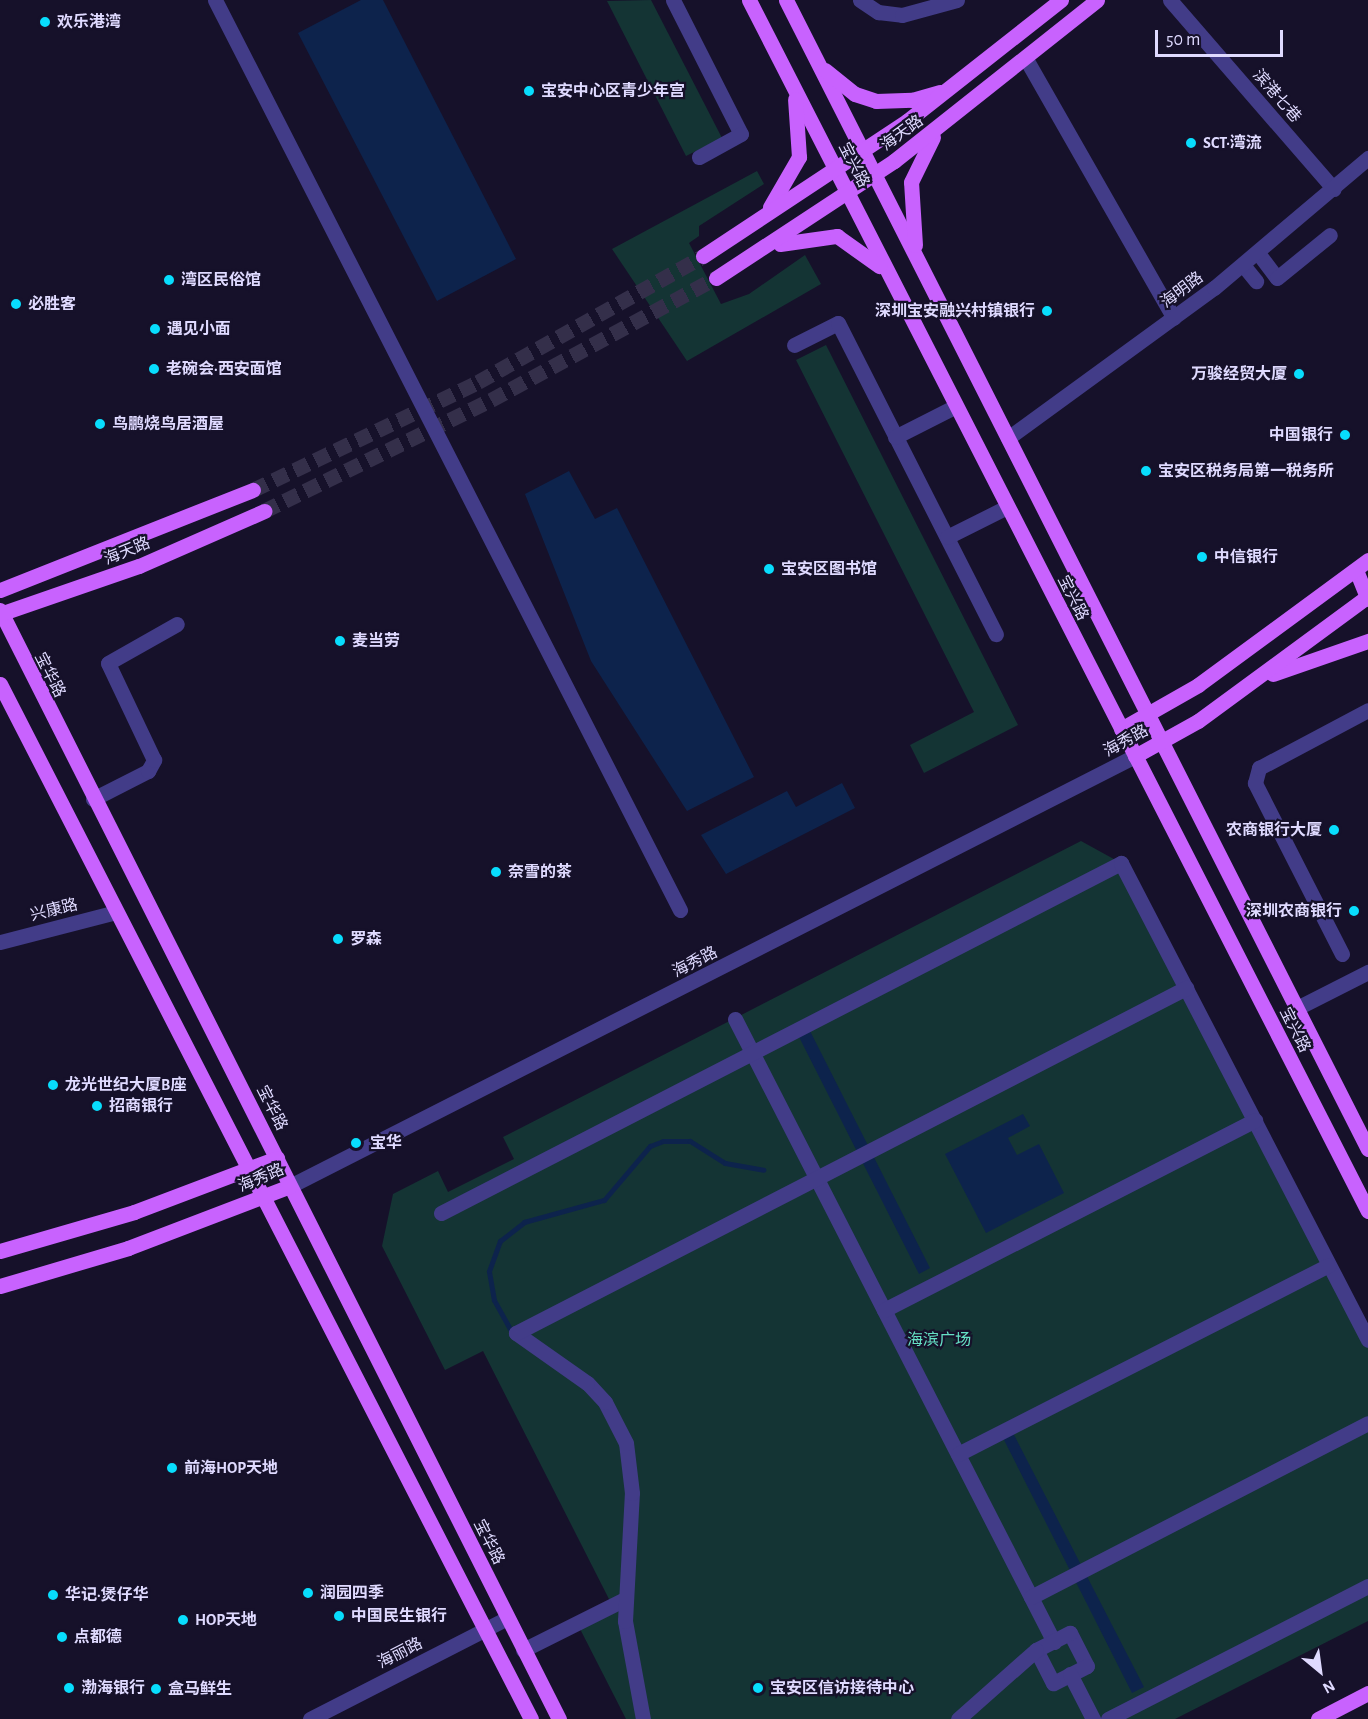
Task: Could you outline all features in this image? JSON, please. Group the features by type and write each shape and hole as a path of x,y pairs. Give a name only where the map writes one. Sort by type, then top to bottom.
{"main road":[{"name":"宝兴路","path":"749,0 1368,1211"},
{"name":"宝兴路","path":"786,0 1368,1149"},
{"name":"海天路","path":"703,256 836,170 951,89 1061,0"},
{"name":"海天路","path":"716,278 766,248 875,175 938,129 1097,0"},
{"path":"819,65 855,94 876,101 912,100 951,89"},
{"path":"751,226 780,197 799,157 791,81"},
{"path":"917,260 910,191 938,129"},
{"path":"766,248 809,236 837,236 865,252 890,277"},
{"name":"海天路","path":"0,590 253,490"},
{"name":"海天路","path":"1,613 139,566 264,511"},
{"path":"1364,568 1368,598"},
{"name":"海秀路","path":"1121,729 1149,714 1256,645 1364,568"},
{"name":"海秀路","path":"1135,756 1243,688 1368,598"},
{"name":"宝华路","path":"1,613 559,1719"},
{"path":"1243,688 1321,654 1368,641"},
{"path":"0,684 531,1719"},
{"name":"海秀路","path":"0,1251 251,1170 277,1158"},
{"name":"海秀路","path":"0,1287 129,1248 290,1186"},
{"path":"337,1343 341,1324 354,1322 362,1330"},
{"path":"1318,1719 1368,1693"}],"street":[{"path":"214,0 680,910"},
{"path":"673,0 741,134 699,157"},
{"path":"860,0 894,15 957,0"},
{"name":"滨港七巷","path":"1170,0 1334,189"},
{"path":"1026,59 1174,318"},
{"name":"海明路","path":"1008,438 1243,265 1368,158"},
{"path":"1258,253 1278,278 1330,236"},
{"path":"1243,265 1257,282"},
{"path":"794,345 838,323 996,634"},
{"path":"895,437 956,406"},
{"path":"946,537 1007,507"},
{"path":"93,799 148,771 154,760 108,663 177,624"},
{"path":"1342,954 1255,783 1259,768 1368,710"},
{"name":"海秀路","path":"290,1186 1135,756"},
{"path":"441,1213 1120,863 1368,1340"},
{"name":"兴康路","path":"0,942 116,912"},
{"path":"1297,1008 1368,972"},
{"path":"643,1719 629,1657 625,1599 632,1493 626,1443 605,1402 587,1383 516,1333 1186,988"},
{"path":"735,1019 1054,1641"},
{"path":"884,1310 1255,1120"},
{"path":"958,1454 1329,1264"},
{"path":"1031,1597 1368,1423"},
{"path":"1108,1719 1368,1586"},
{"path":"523,1650 625,1599"},
{"name":"海丽路","path":"310,1719 507,1618"},
{"path":"958,1719 1036,1650 1070,1633 1087,1666 1053,1683 1036,1650"},
{"path":"1070,1674 1093,1719"}],"green space":[{"path":"651,0 722,138 686,156 607,1"},
{"path":"757,171 764,184 699,226 699,236 689,243 721,304 749,294 805,255 821,284 687,361 612,249"},
{"path":"826,345 1018,725 924,773 910,745 974,712 796,360"},
{"name":"海滨广场","path":"1081,841 1121,863 1368,1340 1368,1621 1175,1719 626,1719 577,1623 612,1605 483,1351 445,1370 382,1246 393,1194 438,1171 448,1192 514,1159 503,1137"}],"water":[{"path":"361,0 383,0 516,259 437,301 298,33"},
{"path":"569,471 595,519 617,508 754,777 687,811 591,661 525,494"},
{"path":"842,783 855,808 726,874 701,835 787,791 796,807"},
{"path":"808,1027 930,1268 919,1274 797,1033"},
{"path":"1023,1114 1030,1126 1008,1138 1017,1155 1039,1144 1064,1193 986,1233 945,1154"},
{"path":"1011,1429 1144,1687 1132,1693 1001,1434"}],"waterway":[{"path":"510,1329 494,1300 489,1271 500,1241 524,1222 604,1200 650,1146 663,1141 690,1141 725,1163 763,1170"}],"tunnel":[{"path":"253,490 478,382 703,256"},
{"path":"264,511 491,400 716,278"}],"place":[{"name":"欢乐港湾","path":"45,22"},
{"name":"宝安中心区青少年宫","path":"529,91"},
{"name":"SCT·湾流","path":"1191,143"},
{"name":"湾区民俗馆","path":"169,280"},
{"name":"必胜客","path":"16,304"},
{"name":"深圳宝安融兴村镇银行","path":"1047,311"},
{"name":"遇见小面","path":"155,329"},
{"name":"老碗会·西安面馆","path":"154,369"},
{"name":"万骏经贸大厦","path":"1299,374"},
{"name":"鸟鹏烧鸟居酒屋","path":"100,424"},
{"name":"中国银行","path":"1345,435"},
{"name":"宝安区税务局第一税务所","path":"1146,471"},
{"name":"中信银行","path":"1202,557"},
{"name":"宝安区图书馆","path":"769,569"},
{"name":"麦当劳","path":"340,641"},
{"name":"农商银行大厦","path":"1334,830"},
{"name":"奈雪的茶","path":"496,872"},
{"name":"深圳农商银行","path":"1354,911"},
{"name":"罗森","path":"338,939"},
{"name":"龙光世纪大厦B座","path":"53,1085"},
{"name":"招商银行","path":"97,1106"},
{"name":"宝华","path":"356,1143"},
{"name":"前海HOP天地","path":"172,1468"},
{"name":"润园四季","path":"308,1593"},
{"name":"华记·煲仔华","path":"53,1595"},
{"name":"中国民生银行","path":"339,1616"},
{"name":"HOP天地","path":"183,1620"},
{"name":"点都德","path":"62,1637"},
{"name":"渤海银行","path":"69,1688"},
{"name":"宝安区信访接待中心","path":"758,1688"},
{"name":"盒马鲜生","path":"156,1689"}]}
